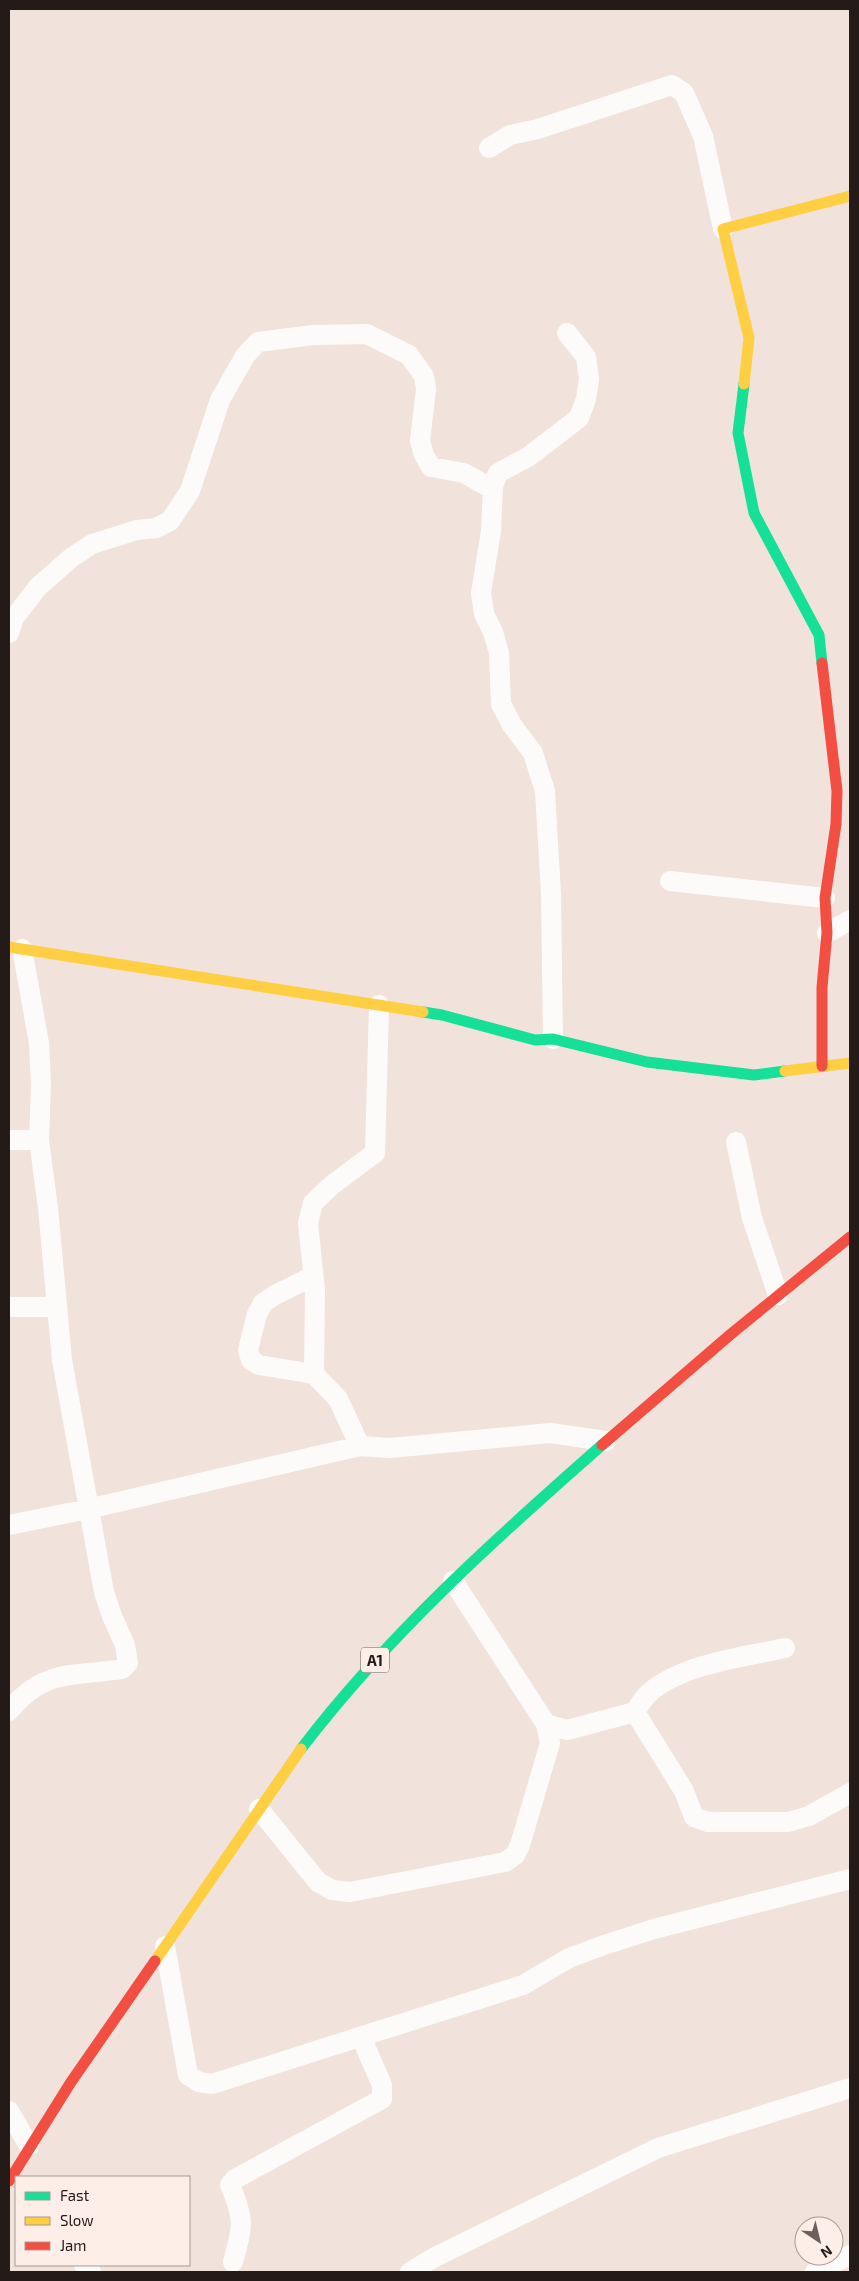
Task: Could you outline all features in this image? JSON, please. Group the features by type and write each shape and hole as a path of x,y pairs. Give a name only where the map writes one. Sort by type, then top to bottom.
{"main road":[{"path":"822,1066 822,987 827,933 825,898 836,824 837,791 819,636 754,513 738,433 749,338 723,229 850,196"},
{"path":"16,948 442,1015 535,1040 553,1039 647,1062 754,1075 850,1063"},
{"name":"A1","path":"9,2182 29,2146 259,1809 328,1712 403,1630 453,1581 606,1441 778,1295 850,1237"}],"street":[{"path":"489,148 510,135 538,129 672,85 684,93 704,136 723,229"},
{"path":"553,1039 551,894 545,791 533,753 512,725 501,704 499,653 493,632 484,614 481,593 491,531 492,490 498,473 528,457 579,418 586,399 589,379 586,357 566,333"},
{"path":"9,633 14,618 38,587 71,558 92,544 137,530 156,528 170,521 190,491 220,400 246,356 258,342 313,335 367,334 409,355 424,376 426,389 420,440 431,467 464,473 492,490"},
{"path":"670,881 825,898"},
{"path":"827,933 850,920"},
{"path":"9,1711 18,1700 32,1689 58,1676 122,1669 128,1663 125,1644 112,1616 104,1592 62,1360 48,1208 39,1140 41,1085 39,1043 16,948"},
{"path":"314,1374 313,1276 308,1223 313,1203 332,1185 375,1152 380,1005"},
{"path":"9,1140 39,1140"},
{"path":"736,1142 752,1218 778,1295"},
{"path":"313,1276 263,1303 257,1314 248,1350 251,1360 259,1365 314,1374 338,1399 360,1446"},
{"path":"9,1307 56,1307"},
{"path":"9,1525 88,1509 360,1446 390,1448 550,1433 606,1441"},
{"path":"259,1809 318,1882 332,1890 350,1892 505,1862 515,1855 520,1845 548,1733 453,1581"},
{"path":"548,1733 567,1730 635,1712 648,1694 673,1678 705,1666 785,1648"},
{"path":"635,1712 684,1791 694,1817 708,1822 788,1822 809,1816 850,1793"},
{"path":"165,1946 188,2074 198,2082 212,2084 523,1985 585,1951 654,1929 850,1879"},
{"path":"233,2262 243,2228 242,2217 230,2185 234,2179 382,2099 382,2085 361,2037"},
{"path":"410,2272 435,2257 658,2148 850,2088"},
{"path":"9,2112 29,2146"},
{"path":"814,2272 850,2255"}],"traffic: fast":[{"path":"744,384 738,433 754,513 819,635 822,663"},
{"path":"423,1012 442,1015 535,1040 553,1039 647,1062 754,1075 785,1071"},
{"path":"301,1749 335,1707 406,1628 483,1552 602,1445"}],"traffic: slow":[{"path":"744,384 749,338 723,229 850,196"},
{"path":"9,947 423,1012"},
{"path":"785,1071 850,1063"},
{"path":"155,1961 301,1749"}],"traffic: jam":[{"path":"822,663 837,791 836,824 825,898 827,933 822,987 822,1066"},
{"path":"602,1445 731,1334 850,1237"},
{"path":"9,2181 71,2082 155,1961"}]}
